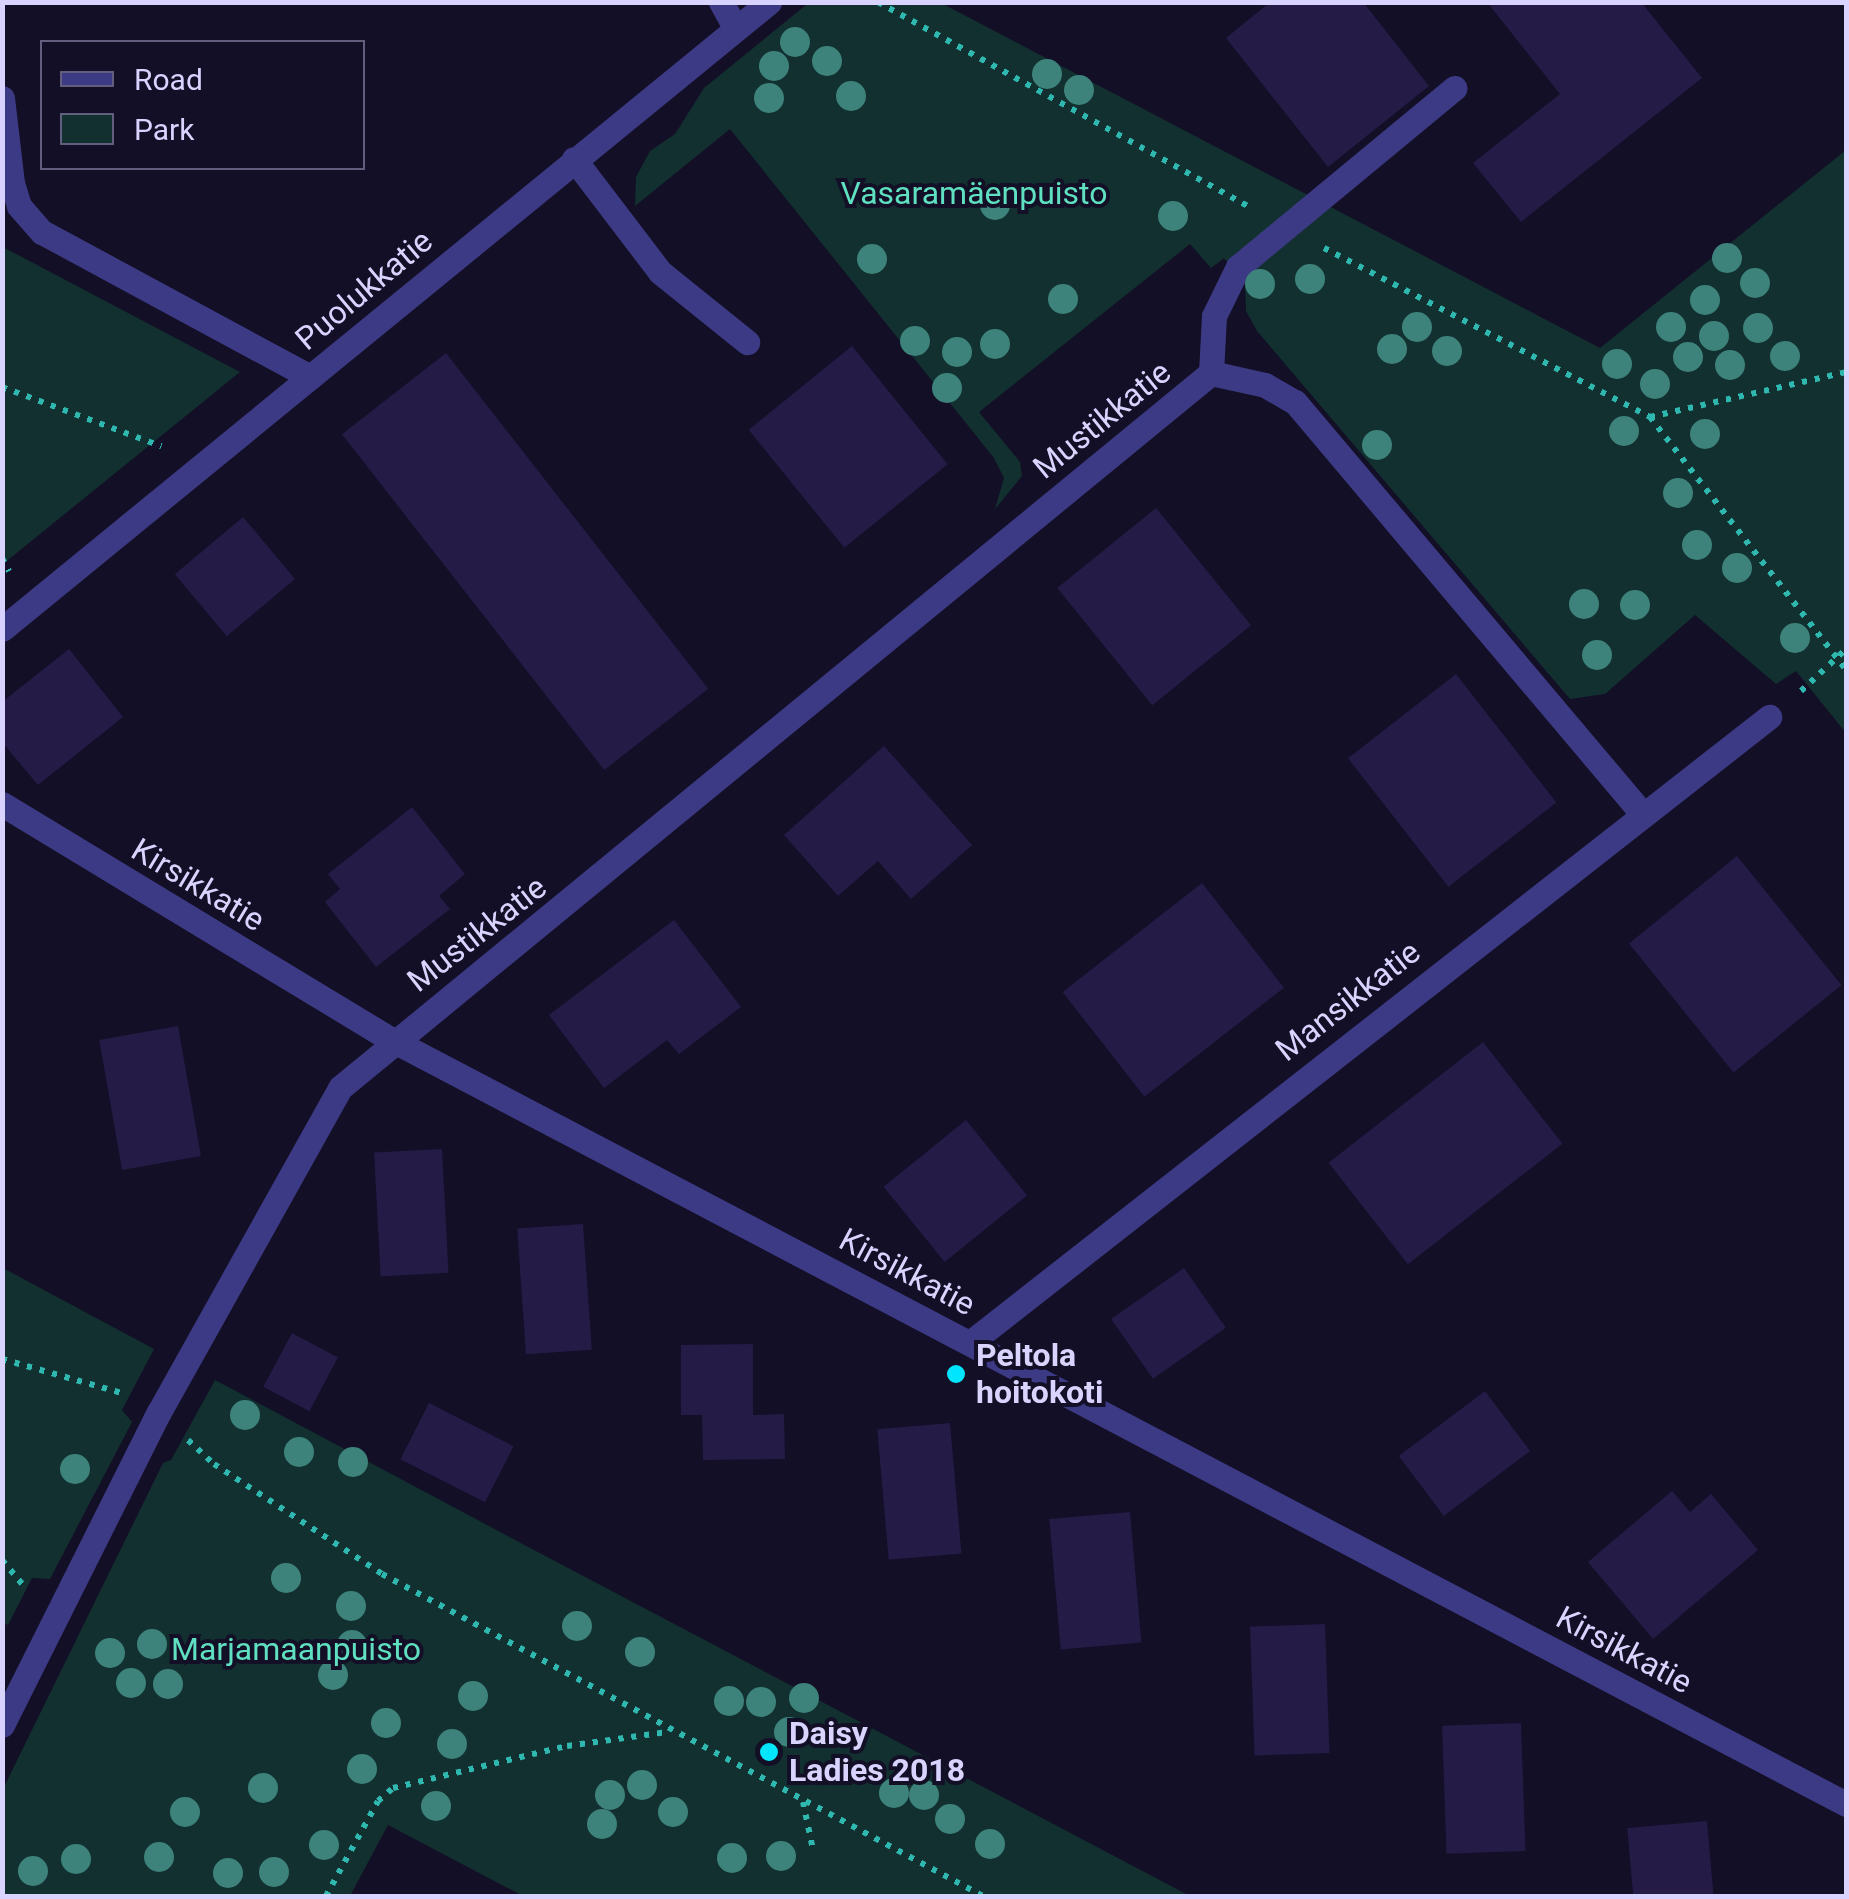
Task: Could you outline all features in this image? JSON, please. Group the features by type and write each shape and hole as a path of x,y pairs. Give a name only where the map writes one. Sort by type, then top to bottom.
{"street":[{"path":"721,2 735,27"},
{"name":"Puolukkatie","path":"2,629 768,2"},
{"path":"1454,88 1238,267 1214,316 1211,373 1265,385 1295,402 1640,812"},
{"path":"2,98 12,183 19,206 42,232 310,377"},
{"path":"574,159 660,272 747,342"},
{"name":"Mustikkatie","path":"2,1726 159,1412 341,1087 392,1040 484,973 1211,373"},
{"name":"Mansikkatie","path":"971,1342 1640,812 1768,716"},
{"name":"Kirsikkatie","path":"2,804 392,1040 1846,1804"}],"path":[{"path":"878,2 1284,227 1650,417 1846,670"},
{"path":"1650,417 1846,372"},
{"path":"2,387 205,462"},
{"path":"1840,662 1846,649"},
{"path":"2,1359 115,1390 159,1412 214,1464 382,1574 669,1732 983,1896"},
{"path":"326,1896 378,1801 393,1788 567,1746 669,1732"},
{"path":"803,1802 813,1850"}],"green space":[{"name":"Vasaramäenpuisto","path":"941,3 1600,348 1846,150 1846,733 1796,671 1776,684 1695,615 1605,694 1570,699 1257,331 1246,311 1245,284 1224,258 1211,268 1190,244 979,412 1020,462 1022,476 995,509 1004,478 994,458 730,129 635,206 636,177 650,151 675,134 704,88 806,5"},
{"path":"3,247 240,372 3,564"},
{"path":"3,1268 154,1349 122,1410 132,1422 50,1579 32,1578 8,1625 2,1622"},
{"name":"Marjamaanpuisto","path":"215,1380 1190,1896 523,1896 388,1825 350,1896 3,1896 3,1789 163,1463 171,1460"}],"building":[{"path":"1270,2 1363,2 1429,86 1328,167 1226,38"},
{"path":"1487,2 1641,2 1702,78 1521,222 1473,163 1560,94"},
{"path":"852,346 948,464 844,548 749,430"},
{"path":"446,353 708,689 604,770 342,434"},
{"path":"1156,508 1251,625 1152,705 1057,588"},
{"path":"243,517 295,579 227,636 175,574"},
{"path":"69,649 123,717 38,785 2,742 2,702"},
{"path":"1456,674 1556,802 1448,887 1348,758"},
{"path":"884,746 972,845 911,899 878,861 838,896 784,835"},
{"path":"412,807 465,874 439,896 450,909 376,967 325,902 340,889 328,874"},
{"path":"1737,856 1841,985 1733,1072 1629,943"},
{"path":"1202,883 1284,988 1144,1097 1063,992"},
{"path":"674,920 741,1007 679,1054 667,1040 604,1088 549,1015"},
{"path":"178,1026 201,1156 122,1170 99,1040"},
{"path":"1483,1042 1562,1144 1408,1264 1329,1163"},
{"path":"966,1120 1027,1195 945,1262 884,1187"},
{"path":"442,1149 448,1273 381,1276 374,1153"},
{"path":"583,1224 592,1350 526,1354 517,1229"},
{"path":"1184,1268 1226,1328 1153,1379 1111,1319"},
{"path":"292,1333 338,1357 309,1411 263,1387"},
{"path":"753,1344 753,1415 784,1414 785,1459 703,1460 702,1415 681,1415 681,1345"},
{"path":"1485,1391 1530,1451 1444,1516 1399,1456"},
{"path":"429,1403 514,1446 485,1502 400,1459"},
{"path":"950,1423 961,1554 889,1560 877,1429"},
{"path":"1672,1491 1690,1512 1711,1494 1758,1550 1653,1639 1588,1562"},
{"path":"1130,1512 1141,1643 1061,1650 1049,1519"},
{"path":"1325,1624 1330,1753 1255,1756 1250,1627"},
{"path":"1521,1723 1525,1851 1447,1854 1442,1726"},
{"path":"1707,1821 1714,1896 1633,1896 1627,1828"}],"place":[{"name":"Peltola hoitokoti","path":"956,1374"},
{"name":"Daisy Ladies 2018","path":"769,1752"}]}
